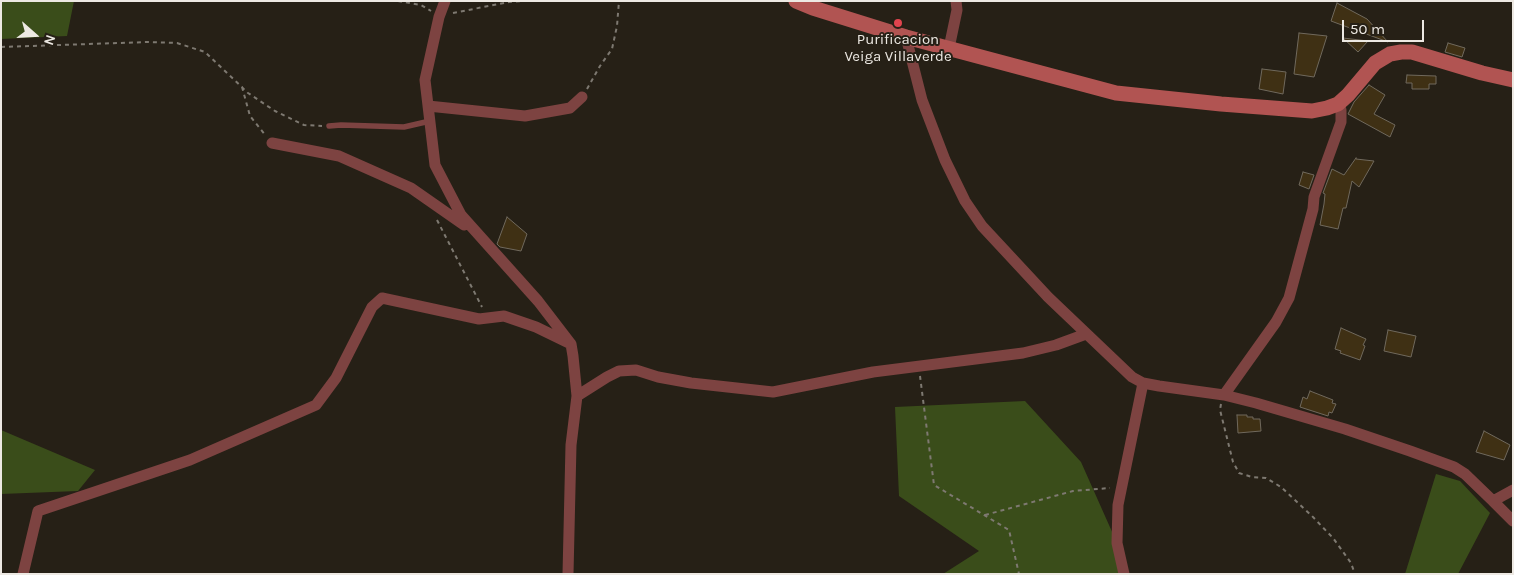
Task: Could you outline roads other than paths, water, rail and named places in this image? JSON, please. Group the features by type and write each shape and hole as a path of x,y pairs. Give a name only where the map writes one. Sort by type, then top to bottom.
{"street":[{"path":"445,1 439,16 425,80 435,165 461,215 538,301 571,344 577,396 571,445 568,574"},
{"path":"796,1 812,8 906,38 1116,93 1312,111 1338,104 1348,95 1375,62 1390,54 1401,52 1412,52 1513,80"},
{"path":"949,48 957,10 956,1"},
{"path":"906,38 922,100 945,160 965,201 982,226 1048,298 1132,376 1143,383 1224,395 1345,429 1454,467 1466,474 1513,521"},
{"path":"428,106 525,116 570,108 582,97"},
{"path":"1224,395 1276,322 1289,298 1313,209 1314,196 1341,122 1338,104"},
{"path":"272,143 339,156 411,188 480,236"},
{"path":"23,574 38,511 190,460 316,405 336,378 372,307 382,298 480,319 504,316 536,326 571,344"},
{"path":"577,396 606,377 619,372 636,370 658,377 691,383 773,392 873,372 1023,353 1056,345 1086,334"},
{"path":"1124,574 1117,543 1118,505 1143,383"},
{"path":"1493,501 1513,490"}],"lane":[{"path":"329,126 404,127 430,121"}],"place":[{"name":"Purificacion Veiga Villaverde","path":"898,23"}]}
